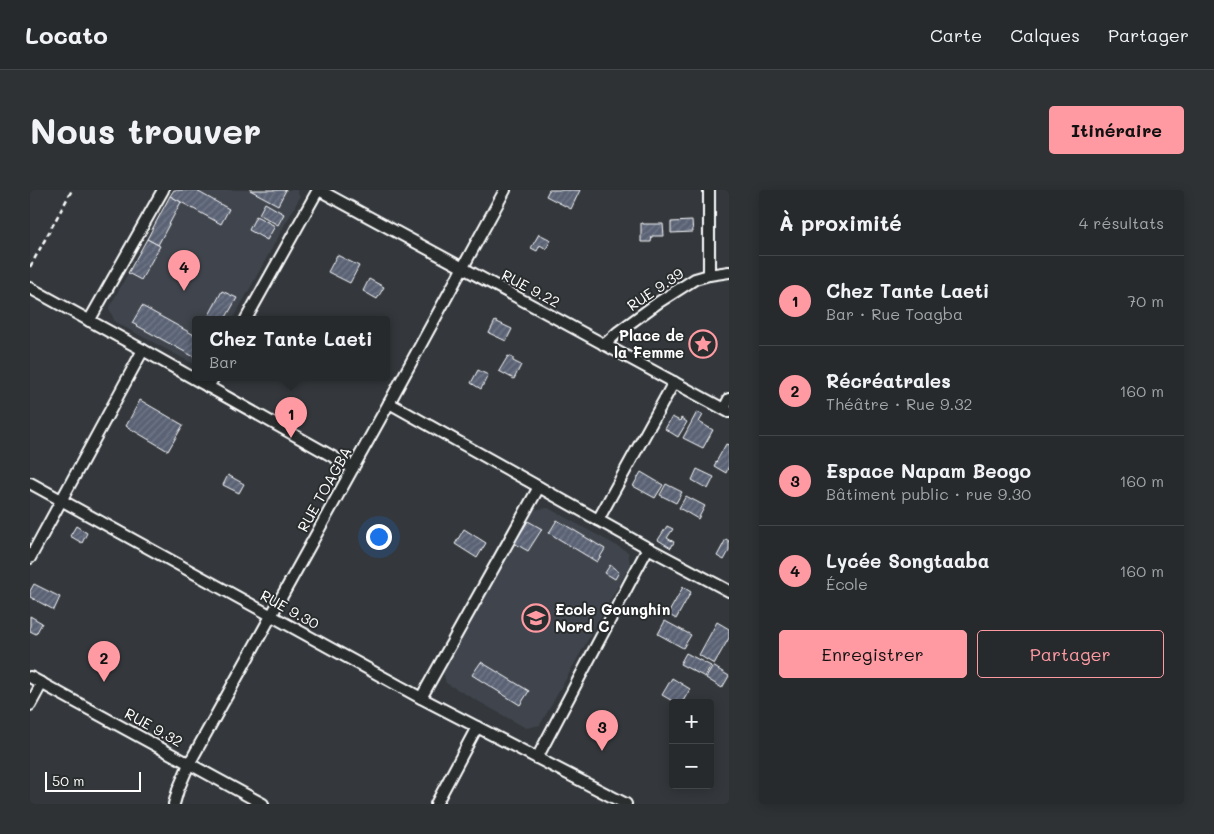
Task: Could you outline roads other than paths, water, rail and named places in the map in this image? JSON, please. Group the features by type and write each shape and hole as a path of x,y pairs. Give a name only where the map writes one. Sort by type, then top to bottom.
{"street":[{"path":"89,321 163,190"},
{"path":"248,316 318,190"},
{"name":"RUE 9.22","path":"318,190 726,410"},
{"name":"RUE TOAGBA","path":"174,804 189,764 505,190"},
{"path":"708,275 709,190"},
{"name":"RUE 9.39","path":"604,345 618,332 666,297 695,280 708,275 729,272"},
{"path":"30,288 192,378"},
{"path":"30,558 143,350"},
{"path":"197,381 353,468"},
{"path":"208,387 212,381"},
{"path":"598,520 674,382"},
{"path":"726,410 729,399"},
{"path":"389,403 648,548 729,591"},
{"name":"RUE 9.30","path":"30,483 421,698 537,758"},
{"path":"421,698 539,487"},
{"path":"626,804 537,758 648,548"},
{"name":"RUE 9.32","path":"30,677 264,804"},
{"path":"30,705 42,683"},
{"path":"436,804 477,727"}],"place":[{"name":"Lycée Songtaaba","path":"184,291"},
{"name":"Place de la Femme","path":"703,344"},
{"name":"Chez Tante Laeti","path":"291,438"},
{"name":"Ecole Gounghin Nord C","path":"536,618"},
{"name":"Récréatrales","path":"104,682"},
{"name":"Espace Napam Beogo","path":"602,751"}]}
